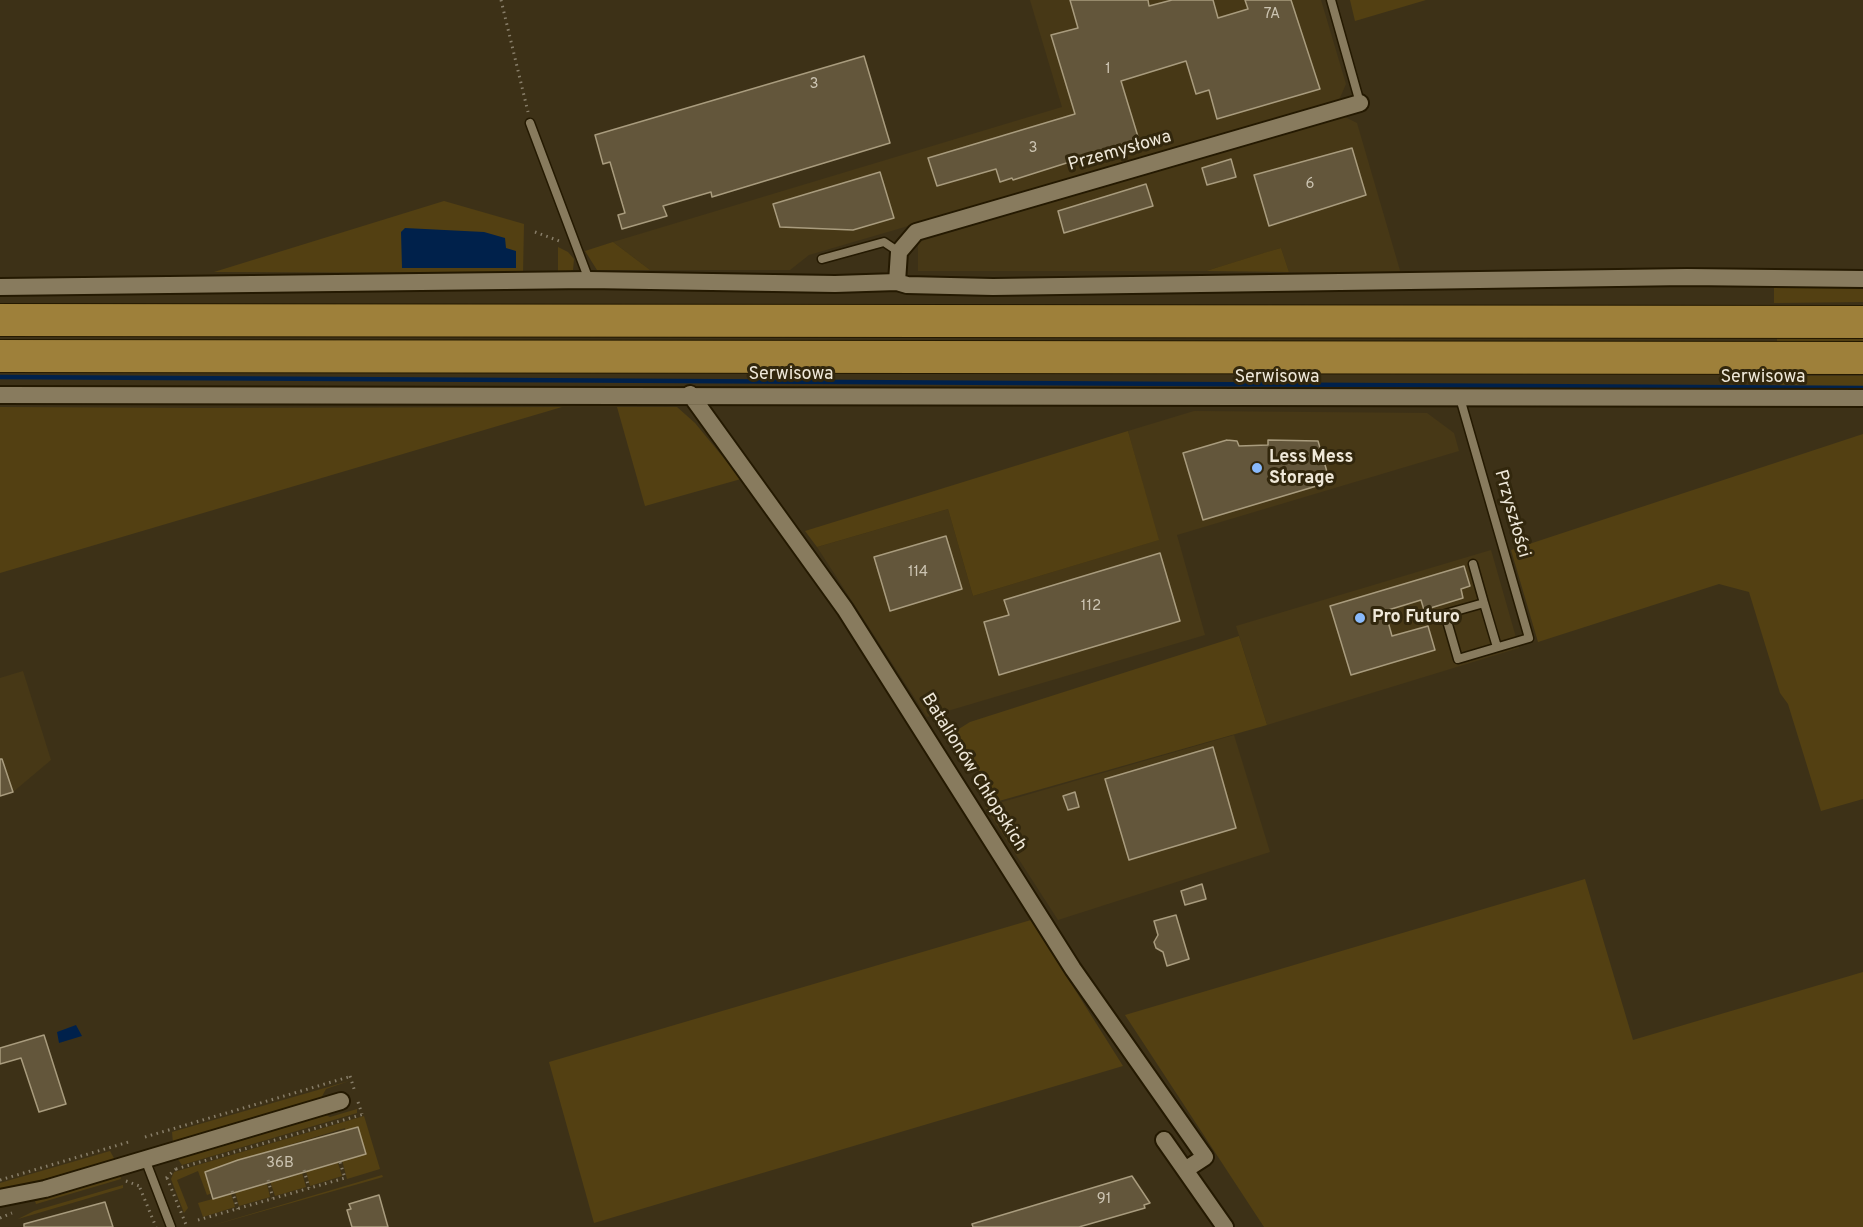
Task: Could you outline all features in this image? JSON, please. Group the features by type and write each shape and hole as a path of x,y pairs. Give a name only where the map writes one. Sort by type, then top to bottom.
{"highway":[{"path":"0,320 1863,322"},
{"path":"0,356 1863,358"}],"street":[{"name":"Przemysłowa","path":"899,252 916,232 1360,102"},
{"path":"897,282 899,252"},
{"path":"0,287 589,280 835,284 897,282 907,285 993,287 1687,277 1863,279"},
{"name":"Serwisowa","path":"0,395 690,394 1863,398"},
{"name":"Batalionów Chłopskich","path":"690,394 846,609 1078,977 1205,1157 1185,1170"},
{"path":"0,1198 45,1189 341,1101"},
{"path":"1164,1140 1225,1227"},
{"path":"0,1208 45,1189"}],"lane":[{"path":"1331,0 1360,102"},
{"path":"530,123 589,280"},
{"path":"822,259 884,242 899,252"},
{"name":"Przyszłości","path":"1460,398 1529,638 1497,647"},
{"path":"1473,564 1497,647 1458,659 1445,614 1484,603"},
{"path":"145,1159 171,1227"}],"path":[{"path":"501,0 530,123"},
{"path":"535,232 575,246"},
{"path":"145,1137 351,1076 363,1114 171,1171 167,1178 159,1181"},
{"path":"0,1180 132,1141"},
{"path":"173,1159 176,1170"},
{"path":"198,1220 345,1178 339,1159"},
{"path":"304,1170 309,1188"},
{"path":"124,1173 126,1181 140,1188 156,1227"},
{"path":"167,1178 187,1227"},
{"path":"268,1180 273,1198"},
{"path":"140,1188 147,1185"},
{"path":"232,1191 237,1209"}],"shaded area":[{"path":"1030,0 1321,0 1346,84 1339,100 809,255 790,270 650,270 613,242 1062,107"},
{"path":"1350,0 1426,0 1355,21"},
{"path":"1343,116 1357,123 1401,274 1289,272 1281,248 1206,271 918,271 918,242"},
{"path":"444,201 524,224 523,273 214,272"},
{"path":"613,242 650,270 597,270 585,251"},
{"path":"558,247 568,252 574,259 573,270 565,274 558,274"},
{"path":"1281,248 1289,272 1206,271 1267,252"},
{"path":"1774,288 1863,288 1863,302 1774,303"},
{"path":"1777,336 1863,336 1863,345 1777,345"},
{"path":"1779,376 1863,376 1863,393 1780,393"},
{"path":"0,407 198,408 562,407 0,573"},
{"path":"617,407 677,407 695,423 741,479 645,506"},
{"path":"1194,411 1427,413 1454,433 1459,451 1177,535 1205,635 927,717 817,547 948,509 973,596 1158,540 1128,431"},
{"path":"1128,431 1159,540 973,596 948,509 817,547 805,531"},
{"path":"1863,434 1863,799 1821,811 1788,704 1780,693 1749,592 1719,584 1538,642 1511,550"},
{"path":"1491,550 1519,648 1267,725 1236,626"},
{"path":"1239,636 1267,725 999,801 954,732 970,722"},
{"path":"23,671 51,760 13,792 0,796 0,678"},
{"path":"1234,735 1270,852 1058,920 985,807"},
{"path":"1585,879 1633,1040 1863,972 1863,1227 1264,1227 1125,1015"},
{"path":"1031,920 1123,1066 594,1223 549,1062"},
{"path":"349,1081 326,1089 320,1100 173,1143 172,1132"},
{"path":"357,1109 357,1113 182,1165 177,1158 324,1114 330,1117"},
{"path":"364,1116 380,1169 347,1179 342,1160 352,1155 353,1158 366,1154 358,1127 346,1131 345,1128 223,1165 212,1193 207,1195 198,1171 177,1180 188,1208 184,1213 171,1179 174,1172"},
{"path":"110,1151 115,1160 0,1191 0,1183"},
{"path":"338,1163 342,1176 310,1186 306,1171 316,1166 317,1169"},
{"path":"302,1173 306,1187 275,1196 270,1181 280,1177 282,1180"},
{"path":"120,1175 121,1179 36,1204 35,1201"},
{"path":"382,1175 383,1177 207,1227"},
{"path":"267,1184 270,1197 239,1206 235,1192 245,1187 246,1190"},
{"path":"123,1185 123,1188 18,1219 34,1211"},
{"path":"231,1194 235,1207 203,1217 198,1203"}],"water":[{"path":"405,228 484,232 505,238 506,248 516,251 516,268 402,268 401,232"},
{"path":"76,1025 82,1036 59,1043 57,1032"}],"building":[{"path":"1070,0 1148,0 1149,6 1172,0 1213,0 1218,18 1248,9 1245,0 1291,0 1320,89 1217,119 1209,90 1196,94 1186,61 1121,81 1139,140 1013,180 1012,178 1000,182 996,169 937,186 928,158 1075,114 1051,35 1078,28"},
{"path":"864,56 890,143 712,197 711,192 663,206 667,216 622,229 618,215 625,213 610,162 603,164 595,135"},
{"path":"1352,148 1366,195 1269,226 1254,175"},
{"path":"1231,159 1236,177 1207,185 1202,168"},
{"path":"880,172 894,218 853,230 780,227 773,204"},
{"path":"1146,184 1153,206 1064,233 1058,211"},
{"name":"Less Mess Storage","path":"1227,440 1237,441 1239,446 1268,445 1268,440 1318,441 1330,482 1203,520 1183,453"},
{"path":"946,536 962,589 890,611 874,557"},
{"path":"1160,553 1180,621 999,675 984,622 1009,615 1004,600"},
{"name":"Pro Futuro","path":"1464,566 1470,586 1461,589 1463,598 1424,610 1421,600 1385,611 1392,636 1428,626 1435,650 1351,675 1330,606"},
{"path":"1213,747 1236,828 1129,860 1105,779"},
{"path":"0,759 2,759 13,792 0,796"},
{"path":"1075,792 1079,807 1068,810 1063,796"},
{"path":"1202,884 1206,899 1185,905 1181,891"},
{"path":"1176,915 1189,959 1167,966 1163,952 1156,948 1154,942 1158,935 1154,921"},
{"path":"44,1035 66,1104 39,1112 21,1058 0,1064 0,1048"},
{"path":"358,1127 366,1154 213,1199 205,1172 238,1160"},
{"path":"1132,1176 1150,1203 1144,1205 1145,1208 1079,1227 973,1227 972,1224"},
{"path":"379,1195 388,1227 352,1227 347,1210 351,1209 349,1204"},
{"path":"105,1202 113,1227 24,1227 24,1224"}],"waterway":[{"path":"0,377 1863,388"}],"place":[{"name":"Less Mess Storage","path":"1257,468"},
{"name":"Pro Futuro","path":"1360,618"}]}
